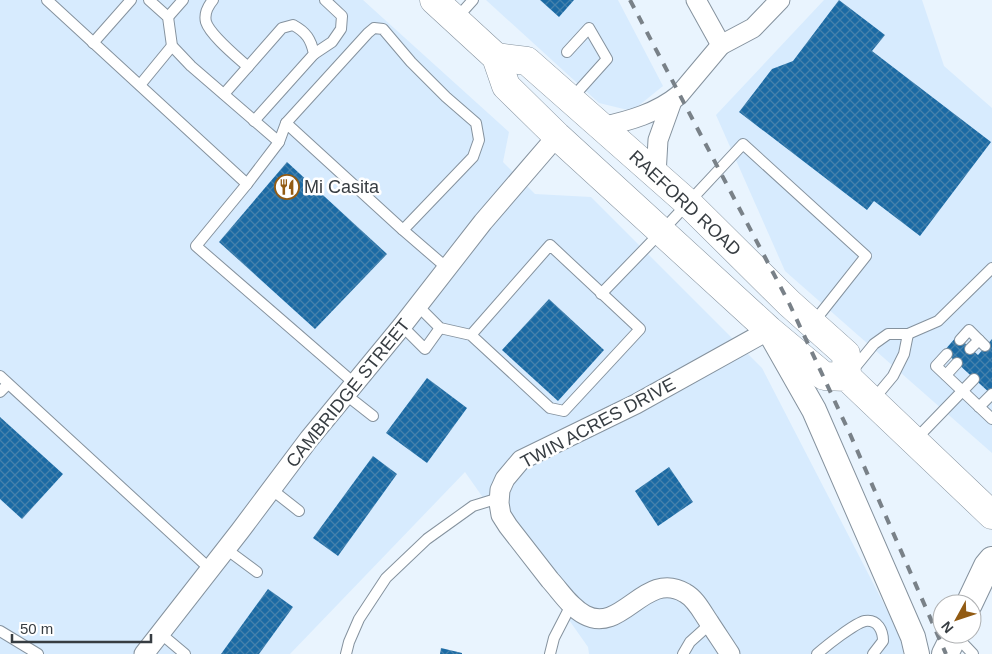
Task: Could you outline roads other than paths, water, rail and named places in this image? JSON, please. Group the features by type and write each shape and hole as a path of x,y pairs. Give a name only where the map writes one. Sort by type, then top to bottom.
{"main road":[{"path":"434,0 464,10 496,56"},
{"name":"RAEFORD ROAD","path":"496,56 527,61 570,100 688,204 789,302 846,354 847,377 824,376 769,330 557,136 506,86 496,56"},
{"path":"847,377 992,514"},
{"path":"974,594 987,566 992,560"}],"street":[{"path":"696,0 721,46"},
{"path":"601,127 643,116 672,101 721,46 753,28 780,0"},
{"path":"656,175 658,140 672,101"},
{"name":"CAMBRIDGE STREET","path":"144,654 309,439 402,326 483,222 557,136"},
{"path":"769,330 814,410 913,637 917,654"},
{"name":"TWIN ACRES DRIVE","path":"500,498 500,490 505,479 521,460 636,404 769,330"},
{"path":"500,498 501,515 508,526 571,605 585,616 598,619 610,617 621,612 649,592 661,588 674,588 686,593 695,602 730,654"}],"lane":[{"path":"47,0 248,184"},
{"path":"93,42 131,0"},
{"path":"150,0 168,17 172,46 191,66 278,142"},
{"path":"168,17 183,0"},
{"path":"213,0 205,13 206,23 214,35 248,67"},
{"path":"254,121 314,54 332,42 340,29 342,16 326,0"},
{"path":"224,94 282,28 293,25 303,31 312,44 314,54"},
{"path":"373,416 350,388 196,246 248,184 278,142 286,124 374,28 383,30 411,62 446,97 476,123 479,140 473,157 403,230"},
{"path":"567,52 589,28 607,59 570,100"},
{"path":"140,85 172,46"},
{"path":"286,124 447,268"},
{"path":"601,294 662,232 743,144 866,256 812,323"},
{"path":"417,305 440,328 471,335 550,408 564,411 640,329 550,246 471,335"},
{"path":"847,377 874,344 888,334 908,334 938,321 992,268"},
{"path":"402,326 425,349 440,328"},
{"path":"960,340 969,330 982,343 970,349"},
{"path":"873,400 893,376 904,354 908,334"},
{"path":"947,354 936,366 992,419"},
{"path":"946,375 957,363"},
{"path":"0,376 210,570"},
{"path":"914,441 974,379"},
{"path":"0,392 8,384"},
{"path":"979,407 992,394"},
{"path":"271,489 299,511"},
{"path":"346,654 359,619 386,578 428,539 474,506 500,498"},
{"path":"226,549 257,572"},
{"path":"550,654 554,638 571,605"},
{"path":"817,654 830,643 866,621 873,622 879,626 883,633 883,641 873,654"},
{"path":"683,654 690,642 710,624"},
{"path":"0,631 38,654"},
{"path":"160,634 185,654"},
{"path":"956,644 973,654"}],"railway":[{"path":"630,0 789,303 850,434 946,654"}],"place":[{"name":"Mi Casita","path":"287,187"}]}
